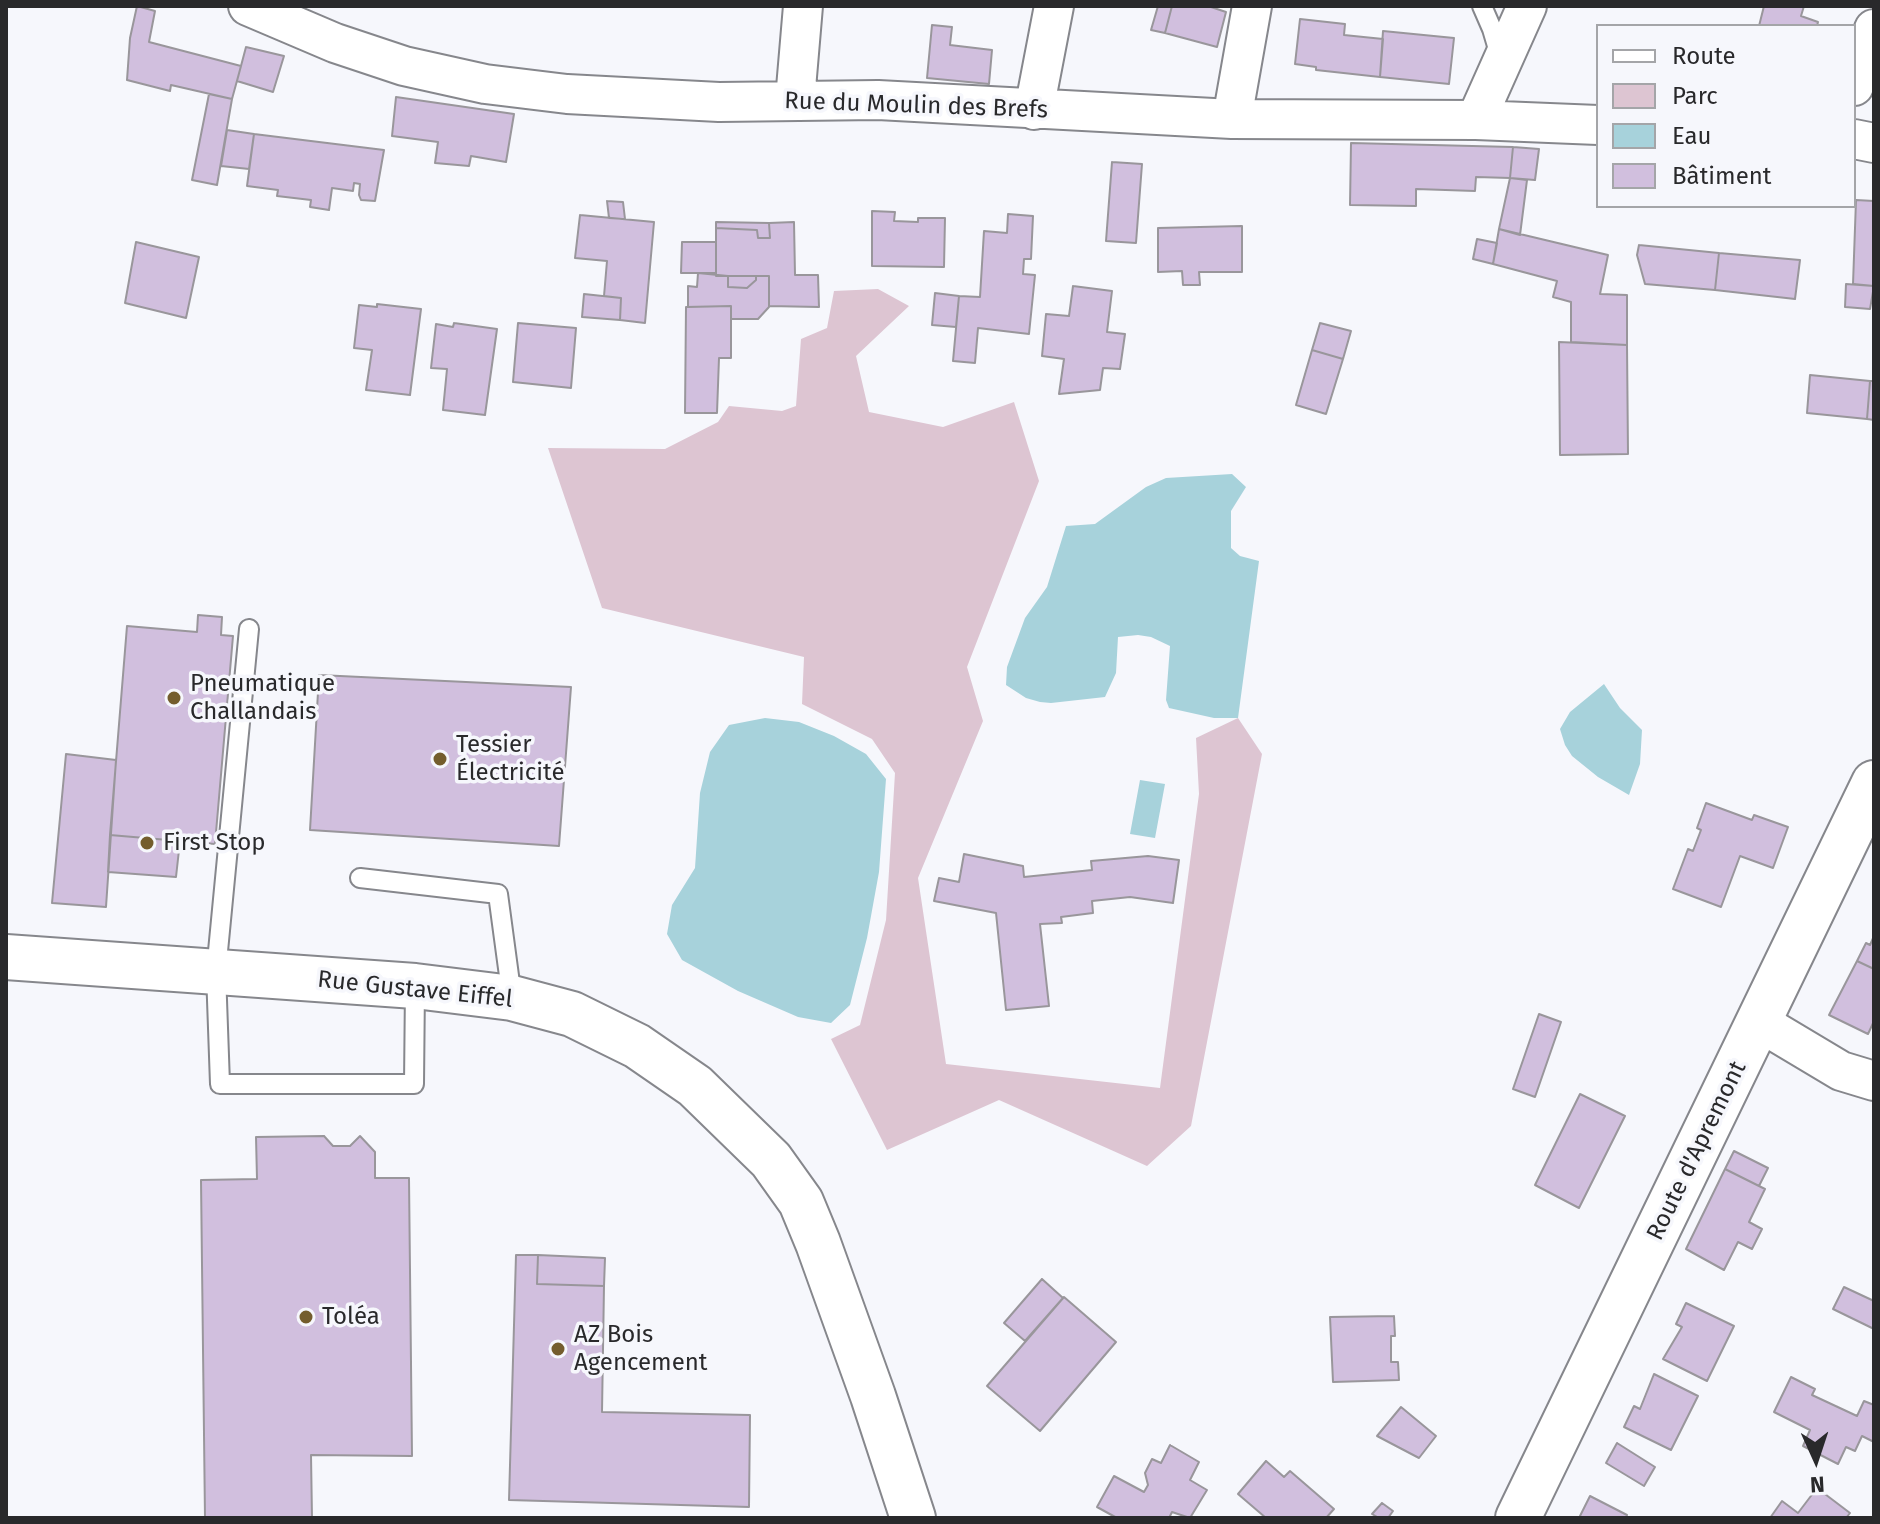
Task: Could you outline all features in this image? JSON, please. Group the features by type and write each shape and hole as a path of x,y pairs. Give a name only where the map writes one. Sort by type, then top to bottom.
{"street":[{"name":"Rue du Moulin des Brefs","path":"248,6 335,43 404,66 485,84 567,94 719,102 878,100 1232,119 1476,120 1596,125"},
{"path":"795,100 803,6"},
{"path":"1034,110 1054,6"},
{"path":"1232,119 1252,6"},
{"path":"1476,120 1527,6"},
{"path":"1856,80 1874,29"},
{"name":"Route d'Apremont","path":"1518,1518 1874,783"},
{"name":"Rue Gustave Eiffel","path":"6,957 415,986 512,998 572,1014 637,1046 695,1086 771,1160 801,1202 873,1396 913,1518"},
{"path":"1759,1022 1841,1071 1874,1081"}],"lane":[{"path":"1482,6 1501,61"},
{"path":"249,629 216,972 220,1084 414,1084 415,986"},
{"path":"360,878 498,894 512,998"}],"green space":[{"path":"878,289 909,306 856,356 869,412 943,427 1014,402 1039,481 967,667 983,721 918,878 946,1064 1160,1088 1199,794 1196,738 1238,718 1262,754 1191,1126 1147,1166 999,1100 887,1150 831,1039 860,1025 886,920 895,773 872,739 802,704 804,657 602,608 548,448 665,449 718,422 729,406 782,411 796,406 801,339 827,328 834,291"}],"water":[{"path":"1232,474 1246,487 1231,511 1231,548 1240,556 1259,561 1238,718 1214,718 1169,708 1166,700 1170,646 1138,635 1118,637 1116,673 1105,697 1040,702 1026,698 1006,685 1007,667 1025,618 1047,587 1066,526 1095,524 1146,487 1166,478"},
{"path":"1604,684 1620,708 1642,730 1640,764 1629,795 1598,777 1572,756 1560,729 1570,712"},
{"path":"765,718 799,722 834,736 866,754 886,779 879,872 867,938 850,1005 831,1023 798,1017 738,991 682,960 667,934 672,905 695,868 700,793 710,752 729,725"},
{"path":"1140,780 1165,784 1155,838 1130,834"}],"building":[{"path":"137,6 155,11 149,42 241,66 232,99 171,85 170,91 127,80 130,38"},
{"path":"1158,6 1172,6 1165,33 1151,30"},
{"path":"1172,6 1208,6 1226,12 1217,47 1165,33"},
{"path":"1764,6 1804,6 1801,16 1818,22 1818,24 1760,24"},
{"path":"1300,19 1345,24 1344,35 1383,39 1380,77 1316,70 1316,67 1295,64"},
{"path":"932,25 952,27 950,45 992,50 989,84 927,78"},
{"path":"1383,31 1454,38 1449,84 1380,77"},
{"path":"246,47 284,56 273,92 237,81"},
{"path":"209,94 232,99 217,185 192,180"},
{"path":"396,97 514,114 506,162 471,156 469,166 435,163 438,142 392,136"},
{"path":"227,130 254,134 249,169 221,166"},
{"path":"254,134 384,150 375,201 361,200 360,184 354,183 353,191 332,188 329,210 310,207 311,200 277,196 278,190 247,186"},
{"path":"1351,143 1513,147 1510,178 1476,177 1475,191 1416,189 1416,206 1350,205"},
{"path":"1513,147 1539,149 1535,180 1510,178"},
{"path":"1112,162 1142,164 1136,243 1106,241"},
{"path":"1510,178 1527,180 1520,235 1499,229"},
{"path":"1856,200 1874,201 1874,286 1853,284"},
{"path":"607,201 623,202 625,219 609,218"},
{"path":"872,211 895,212 894,221 918,222 918,218 945,218 944,267 872,266"},
{"path":"1008,214 1033,216 1031,259 1024,259 1023,274 1035,275 1029,334 978,328 975,363 953,361 959,296 980,297 984,231 1007,233"},
{"path":"580,215 654,222 645,323 620,320 621,298 604,296 607,261 575,258"},
{"path":"716,222 769,223 770,238 758,238 757,230 716,228"},
{"path":"794,222 795,275 818,275 819,307 769,306 769,276 716,276 716,228 757,230 758,238 770,238 769,223"},
{"path":"1242,226 1242,272 1199,272 1200,285 1183,285 1182,271 1158,272 1158,228"},
{"path":"1499,229 1608,255 1600,294 1627,295 1627,345 1571,342 1571,302 1553,297 1557,281 1493,264"},
{"path":"1477,239 1497,243 1493,264 1473,259"},
{"path":"136,242 199,257 186,318 125,303"},
{"path":"682,242 716,242 716,273 681,273"},
{"path":"1639,245 1719,253 1715,290 1645,284 1637,255"},
{"path":"1719,253 1800,260 1795,299 1715,290"},
{"path":"698,273 728,276 728,287 747,288 756,276 769,276 769,307 758,319 731,319 731,306 688,307 688,286 697,287"},
{"path":"728,276 756,276 756,280 747,288 728,287"},
{"path":"1846,284 1874,286 1870,309 1845,307"},
{"path":"1073,286 1112,291 1107,332 1125,334 1120,369 1103,368 1100,390 1059,394 1064,359 1042,356 1046,314 1069,316"},
{"path":"935,293 959,296 956,327 932,325"},
{"path":"584,294 621,298 620,320 582,317"},
{"path":"377,304 421,309 410,395 366,390 372,350 354,348 359,305 377,307"},
{"path":"731,306 731,358 719,358 717,413 685,413 686,307"},
{"path":"454,323 497,329 485,415 443,410 447,369 431,368 436,324 453,327"},
{"path":"518,323 576,328 571,388 513,382"},
{"path":"1320,323 1351,331 1343,359 1312,350"},
{"path":"1559,342 1627,345 1628,454 1560,455"},
{"path":"1312,350 1343,359 1326,414 1296,405"},
{"path":"1810,375 1870,381 1867,419 1807,413"},
{"path":"1870,381 1874,381 1874,420 1867,419"},
{"name":"Pneumatique Challandais","path":"198,615 222,617 221,635 233,636 215,844 110,835 127,626 197,632"},
{"name":"Tessier Électricité","path":"319,675 571,687 559,846 310,830"},
{"path":"66,754 116,760 106,907 52,903"},
{"path":"1706,803 1752,820 1754,815 1788,827 1773,868 1740,856 1721,907 1673,889 1688,849 1693,851"},
{"path":"110,835 180,841 176,877 108,872"},
{"path":"964,854 1023,866 1024,877 1092,870 1091,861 1148,856 1179,860 1173,903 1130,897 1092,901 1093,913 1061,917 1062,923 1040,924 1049,1006 1006,1010 996,913 934,901 939,878 959,882"},
{"path":"1874,936 1874,969 1857,961 1866,943 1870,945"},
{"path":"1857,961 1874,969 1874,1021 1868,1034 1829,1015"},
{"path":"1539,1014 1561,1022 1535,1097 1513,1089"},
{"path":"1580,1094 1625,1116 1579,1208 1535,1185"},
{"name":"Toléa","path":"324,1136 333,1146 350,1146 360,1136 375,1152 375,1178 409,1178 412,1456 311,1455 312,1518 205,1518 201,1180 257,1179 256,1137"},
{"path":"1734,1151 1768,1168 1759,1186 1725,1169"},
{"path":"1725,1169 1765,1189 1749,1222 1762,1229 1752,1249 1738,1242 1724,1270 1686,1249"},
{"name":"AZ Bois Agencement","path":"516,1255 538,1255 537,1284 604,1286 602,1412 750,1415 749,1507 509,1500"},
{"path":"538,1255 605,1258 604,1286 537,1284"},
{"path":"1042,1279 1063,1298 1025,1341 1004,1323"},
{"path":"1844,1287 1874,1301 1874,1329 1833,1309"},
{"path":"1064,1297 1116,1342 1040,1431 987,1386"},
{"path":"1686,1303 1734,1326 1707,1381 1663,1359 1682,1327 1676,1324"},
{"path":"1394,1316 1391,1362 1398,1362 1399,1380 1333,1382 1330,1317"},
{"path":"1654,1374 1698,1396 1671,1450 1624,1427 1634,1406 1640,1409"},
{"path":"1791,1377 1815,1389 1812,1395 1857,1416 1864,1401 1874,1405 1874,1442 1862,1436 1855,1451 1846,1447 1838,1464 1803,1446 1810,1430 1774,1412"},
{"path":"1401,1407 1436,1436 1419,1458 1377,1436"},
{"path":"1617,1443 1655,1467 1644,1486 1606,1463"},
{"path":"1170,1445 1199,1462 1190,1480 1207,1490 1190,1518 1172,1512 1169,1518 1117,1518 1097,1507 1114,1476 1144,1492 1148,1485 1145,1473 1152,1459 1161,1463"},
{"path":"1266,1461 1284,1477 1290,1471 1334,1509 1326,1518 1266,1518 1238,1494"},
{"path":"1817,1488 1850,1513 1846,1518 1770,1518 1782,1501 1798,1513"},
{"path":"1590,1496 1627,1515 1626,1518 1579,1518"},
{"path":"1382,1503 1393,1511 1388,1518 1372,1514"}],"place":[{"name":"Pneumatique Challandais","path":"174,698"},
{"name":"Tessier Électricité","path":"440,759"},
{"name":"First Stop","path":"147,843"},
{"name":"Toléa","path":"306,1317"},
{"name":"AZ Bois Agencement","path":"558,1349"}]}
